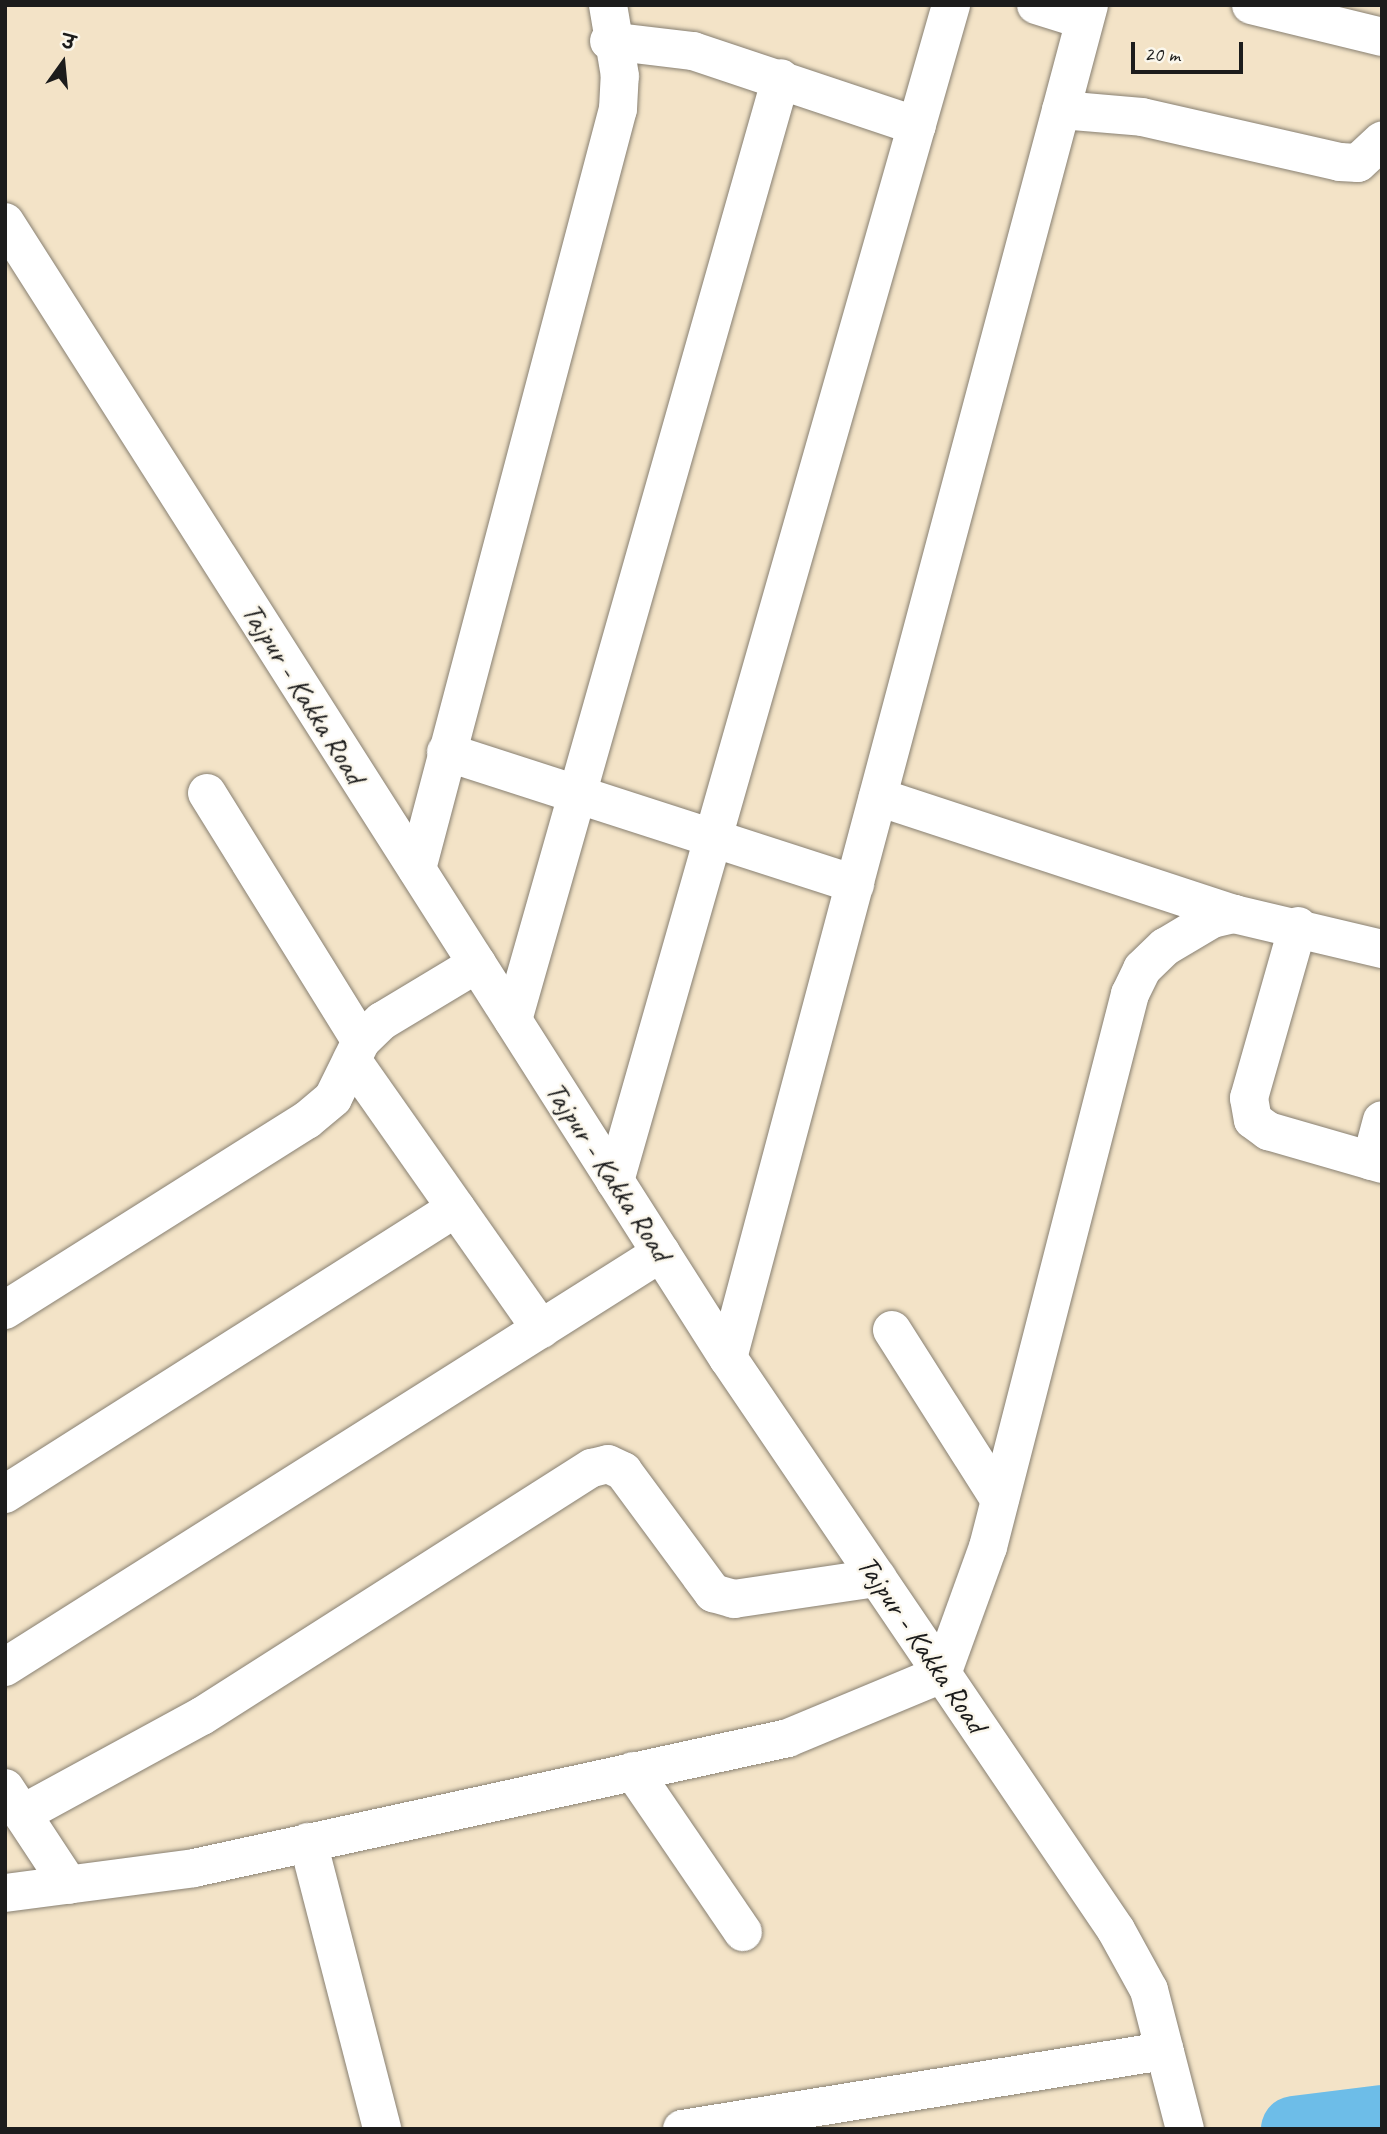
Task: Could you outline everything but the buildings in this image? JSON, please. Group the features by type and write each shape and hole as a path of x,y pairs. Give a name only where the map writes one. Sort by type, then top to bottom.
{"street":[{"path":"615,1181 951,5"},
{"path":"728,1358 1087,13 1036,5"},
{"path":"1251,5 1382,37"},
{"path":"609,23 782,78 917,126"},
{"path":"417,869 618,108 620,76 609,23"},
{"path":"513,1020 782,78"},
{"path":"1061,110 1142,117 1340,162 1358,163 1382,141"},
{"name":"Tajpur - Kakka Road","path":"5,222 728,1358 1116,1930 1149,1990 1185,2129"},
{"path":"446,752 577,795 715,835 855,884"},
{"path":"207,793 356,1050 456,1208 541,1329"},
{"path":"878,797 1234,914 1298,926 1382,949"},
{"path":"5,1893 69,1885 308,1842 788,1738 942,1674 1000,1500 1130,994 1165,947 1212,919 1234,914"},
{"path":"1298,926 1249,1098 1253,1120 1268,1131 1376,1163 1382,1120"},
{"path":"5,1310 307,1120 333,1098 356,1050 382,1021 477,964"},
{"path":"5,1494 456,1208"},
{"path":"5,1667 661,1253"},
{"path":"892,1330 1000,1500"},
{"path":"69,1885 14,1801 202,1716 592,1468 608,1464 624,1471 713,1593 734,1599 877,1578"},
{"path":"633,1772 743,1931"},
{"path":"308,1842 382,2129"},
{"path":"682,2129 1170,2067"}],"waterway":[{"path":"1294,2129 1382,2118"}]}
